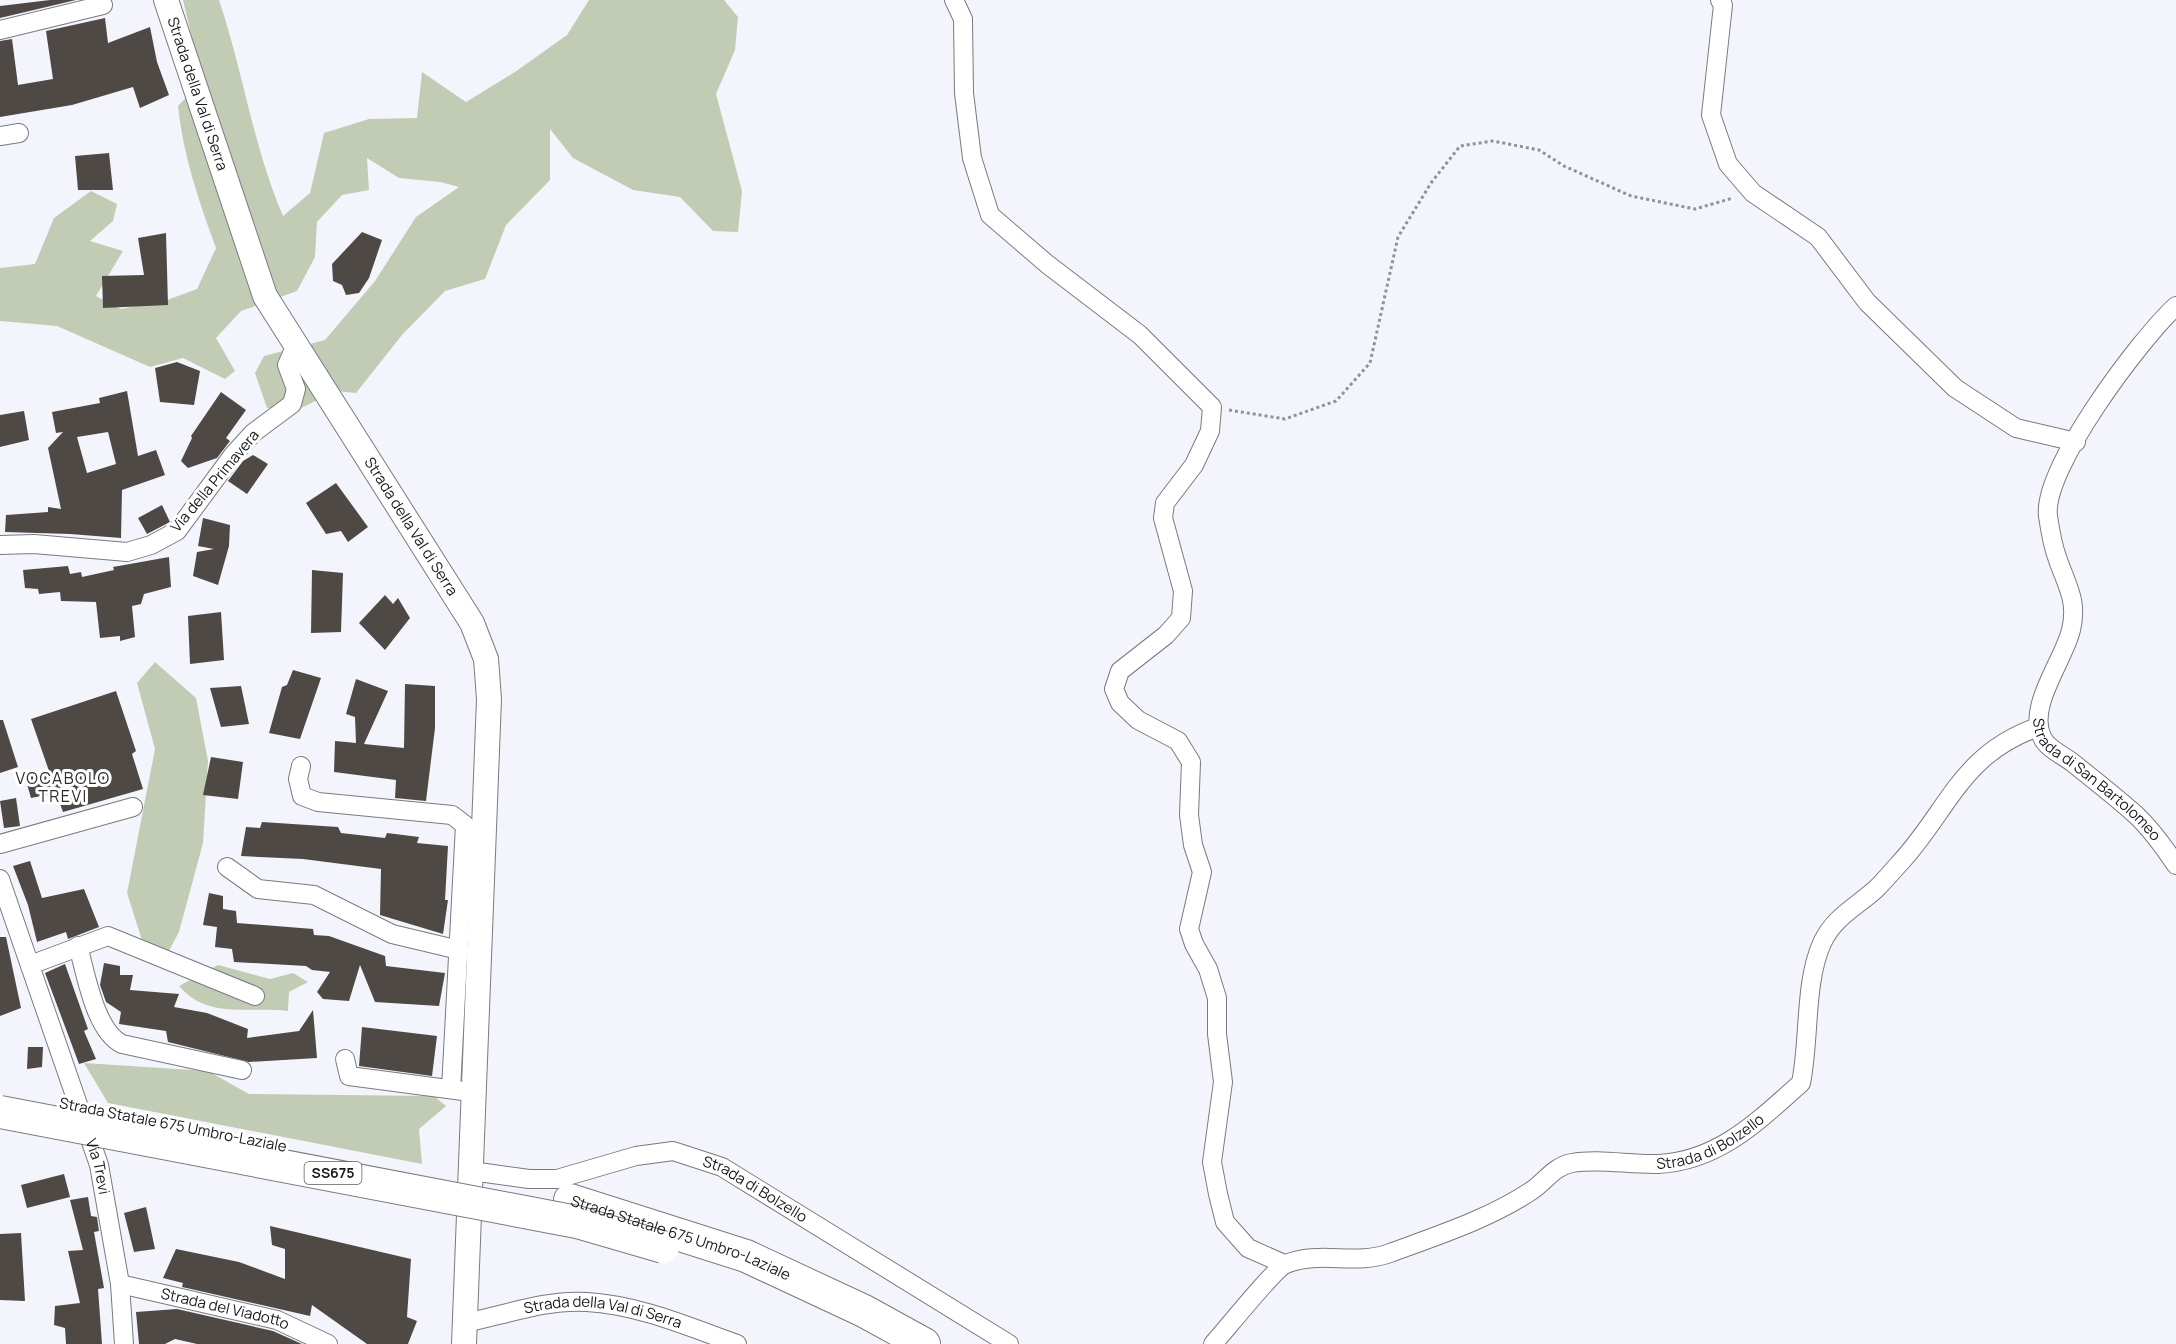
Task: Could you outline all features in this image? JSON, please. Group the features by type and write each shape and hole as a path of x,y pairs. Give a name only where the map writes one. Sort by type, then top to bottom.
{"highway":[{"name":"Strada Statale 675 Umbro-Laziale","path":"0,1092 570,1200 665,1238 900,1344"},
{"name":"Strada Statale 675 Umbro-Laziale","path":"0,1112 665,1238 746,1256 864,1311 924,1344"}],"street":[{"name":"Strada della Val di Serra","path":"166,0 265,296 472,623 486,659 489,699 463,1090"},
{"path":"954,0 963,19 964,93 972,158 990,215 1047,264 1140,335 1212,407 1210,431 1198,456 1166,503 1163,518 1183,591 1181,618 1166,635 1120,671 1114,689 1120,704 1138,720 1178,741 1191,762 1189,815 1192,845 1202,872 1189,929 1194,944 1208,969 1217,998 1217,1034 1223,1082 1212,1162 1225,1222 1248,1248 1284,1264 1213,1344"},
{"path":"1720,0 1723,5 1711,116 1728,164 1752,193 1818,237 1868,302 1955,388 2016,428 2076,442"},
{"path":"0,30 103,5"},
{"path":"0,136 19,133"},
{"name":"Strada di San Bartolomeo","path":"2176,306 2112,382 2050,487 2047,514 2057,559 2074,599 2072,630 2042,699 2038,727 2043,740 2055,752 2071,761 2137,816 2162,844 2176,865"},
{"name":"Via della Primavera","path":"0,545 34,544 127,552 151,545 177,531 246,440 292,404 296,389 287,364 296,345"},
{"name":"Strada di Bolzello","path":"1284,1264 1310,1257 1344,1260 1384,1255 1485,1214 1532,1191 1556,1169 1571,1163 1659,1164 1690,1159 1722,1148 1801,1083 1814,967 1822,942 1840,915 1875,889 1911,851 1956,785 1972,767 2015,735 2038,727"},
{"name":"Strada della Val di Serra","path":"301,766 298,779 302,796 318,802 452,814 465,825 459,950 463,1090 471,1171 465,1333 552,1305 585,1302 620,1306 737,1344"},
{"path":"0,844 133,807"},
{"path":"227,867 258,889 314,895 392,934 459,950"},
{"name":"Via Trevi","path":"0,879 99,1165 120,1284 124,1344"},
{"path":"30,965 108,936 255,996"},
{"path":"78,946 96,1006 112,1039 122,1044 243,1070"},
{"path":"345,1059 349,1076 463,1090"},
{"name":"Strada di Bolzello","path":"471,1171 529,1179 557,1179 636,1156 673,1151 722,1167 1009,1344"},
{"name":"Strada del Viadotto","path":"120,1284 277,1320 328,1344"}],"path":[{"path":"1212,407 1285,419 1336,401 1370,363 1398,237 1431,183 1460,146 1492,141 1539,150 1563,166 1631,196 1695,209 1752,193"}],"green space":[{"path":"183,0 219,0 264,163 283,216 310,193 324,133 369,119 417,118 422,72 466,102 515,72 567,35 589,0 724,0 738,17 735,50 716,94 742,191 738,232 713,231 680,197 633,190 573,158 550,129 550,180 506,225 485,279 445,291 402,335 356,393 336,391 297,410 267,408 255,373 264,356 325,340 375,281 416,217 459,187 440,182 399,178 367,158 369,190 342,195 317,222 315,257 297,291 241,311 216,338 235,371 225,379 183,358 150,367 57,326 0,321 0,268 35,264 54,218 91,191 117,204 113,221 90,241 123,251 96,296 121,309 167,300 197,289 216,248 192,178 180,124 178,106 202,81"},
{"path":"155,662 196,698 208,761 203,843 179,932 161,966 147,956 127,893 155,749 137,683"},
{"path":"218,965 270,979 293,973 308,982 289,992 288,1011 216,1008 190,997 179,986"},
{"path":"84,1063 208,1071 249,1094 434,1096 446,1106 419,1129 422,1164 108,1103"}],"building":[{"path":"50,0 76,0 0,18 0,6"},
{"path":"105,18 108,43 150,27 157,62 169,95 140,108 133,87 72,105 0,117 0,41 12,39 18,85 53,79 46,31"},
{"path":"109,153 113,190 78,190 75,156"},
{"path":"362,232 382,240 369,278 359,293 346,295 342,285 333,281 332,264"},
{"path":"166,233 168,305 103,308 102,276 144,275 138,238"},
{"path":"177,362 200,371 194,405 160,402 155,368"},
{"path":"127,391 138,456 156,450 165,475 122,490 121,538 5,532 6,515 48,512 48,507 61,509 48,448 63,432 56,433 52,412 100,403 99,398","holes":["108,432 116,464 87,473 77,437"]},
{"path":"221,392 246,410 226,438 230,441 217,458 188,468 181,461 191,436"},
{"path":"24,411 29,440 0,447 0,415"},
{"path":"253,455 268,464 247,494 228,481 243,461"},
{"path":"336,483 368,527 348,542 341,531 326,534 306,503"},
{"path":"162,505 170,522 147,534 138,518"},
{"path":"203,518 230,525 229,546 218,585 193,576 197,552 214,549 198,546"},
{"path":"169,557 171,587 144,594 141,604 132,606 135,637 120,641 120,636 100,638 96,602 61,601 60,592 39,594 38,589 25,588 23,570 68,566 70,574 81,572 82,577 114,570 113,567"},
{"path":"312,570 343,573 341,632 311,633"},
{"path":"385,595 393,604 398,598 410,618 385,650 359,623"},
{"path":"221,612 224,660 190,664 188,616"},
{"path":"293,670 321,678 300,739 269,733 282,687 287,685"},
{"path":"356,679 388,691 364,744 404,748 405,684 435,686 435,728 426,801 395,798 396,780 334,772 335,741 356,743 355,717 346,714"},
{"path":"241,686 249,724 221,727 210,688"},
{"path":"116,691 136,751 132,754 143,789 63,812 56,793 31,798 25,777 49,771 31,719"},
{"path":"0,720 3,720 18,767 0,773"},
{"path":"211,757 243,762 238,799 203,795"},
{"path":"16,798 20,826 4,828 0,801"},
{"path":"262,822 338,827 341,833 385,838 387,833 419,837 417,843 448,846 445,900 448,900 443,934 380,915 381,869 303,859 241,856 246,827 260,828"},
{"path":"30,861 42,898 84,889 99,927 68,939 66,932 37,942 28,905 13,866"},
{"path":"209,893 223,896 223,909 236,911 237,923 313,929 314,935 329,936 385,956 386,966 445,973 439,1006 375,1002 360,965 349,1001 323,999 317,992 330,972 312,970 306,966 234,962 232,949 215,947 217,927 203,925"},
{"path":"0,937 6,937 21,1008 0,1016"},
{"path":"104,963 120,966 120,975 133,975 130,990 179,994 174,1007 207,1013 248,1029 247,1038 299,1031 313,1010 317,1058 249,1062 168,1042 166,1031 119,1024 121,1012 106,1002 100,985"},
{"path":"65,964 88,1029 84,1031 96,1059 79,1064 45,973"},
{"path":"362,1027 437,1036 432,1076 359,1066"},
{"path":"28,1047 43,1047 42,1067 27,1069"},
{"path":"64,1174 70,1197 27,1208 21,1185"},
{"path":"88,1197 91,1216 97,1217 99,1231 94,1232 104,1288 98,1289 102,1344 66,1344 65,1328 54,1325 55,1306 80,1303 68,1251 83,1250 70,1200"},
{"path":"146,1207 155,1249 134,1252 124,1213"},
{"path":"270,1226 411,1259 407,1317 417,1321 408,1344 367,1344 312,1305 310,1316 182,1287 183,1283 163,1278 176,1249 239,1262 285,1279 285,1249 272,1245"},
{"path":"21,1233 25,1301 0,1300 0,1234"},
{"path":"177,1309 273,1331 302,1344 197,1344 175,1339 165,1344 139,1344 136,1312"}],"district":[{"name":"VOCABOLO TREVI","path":"63,787"}]}
